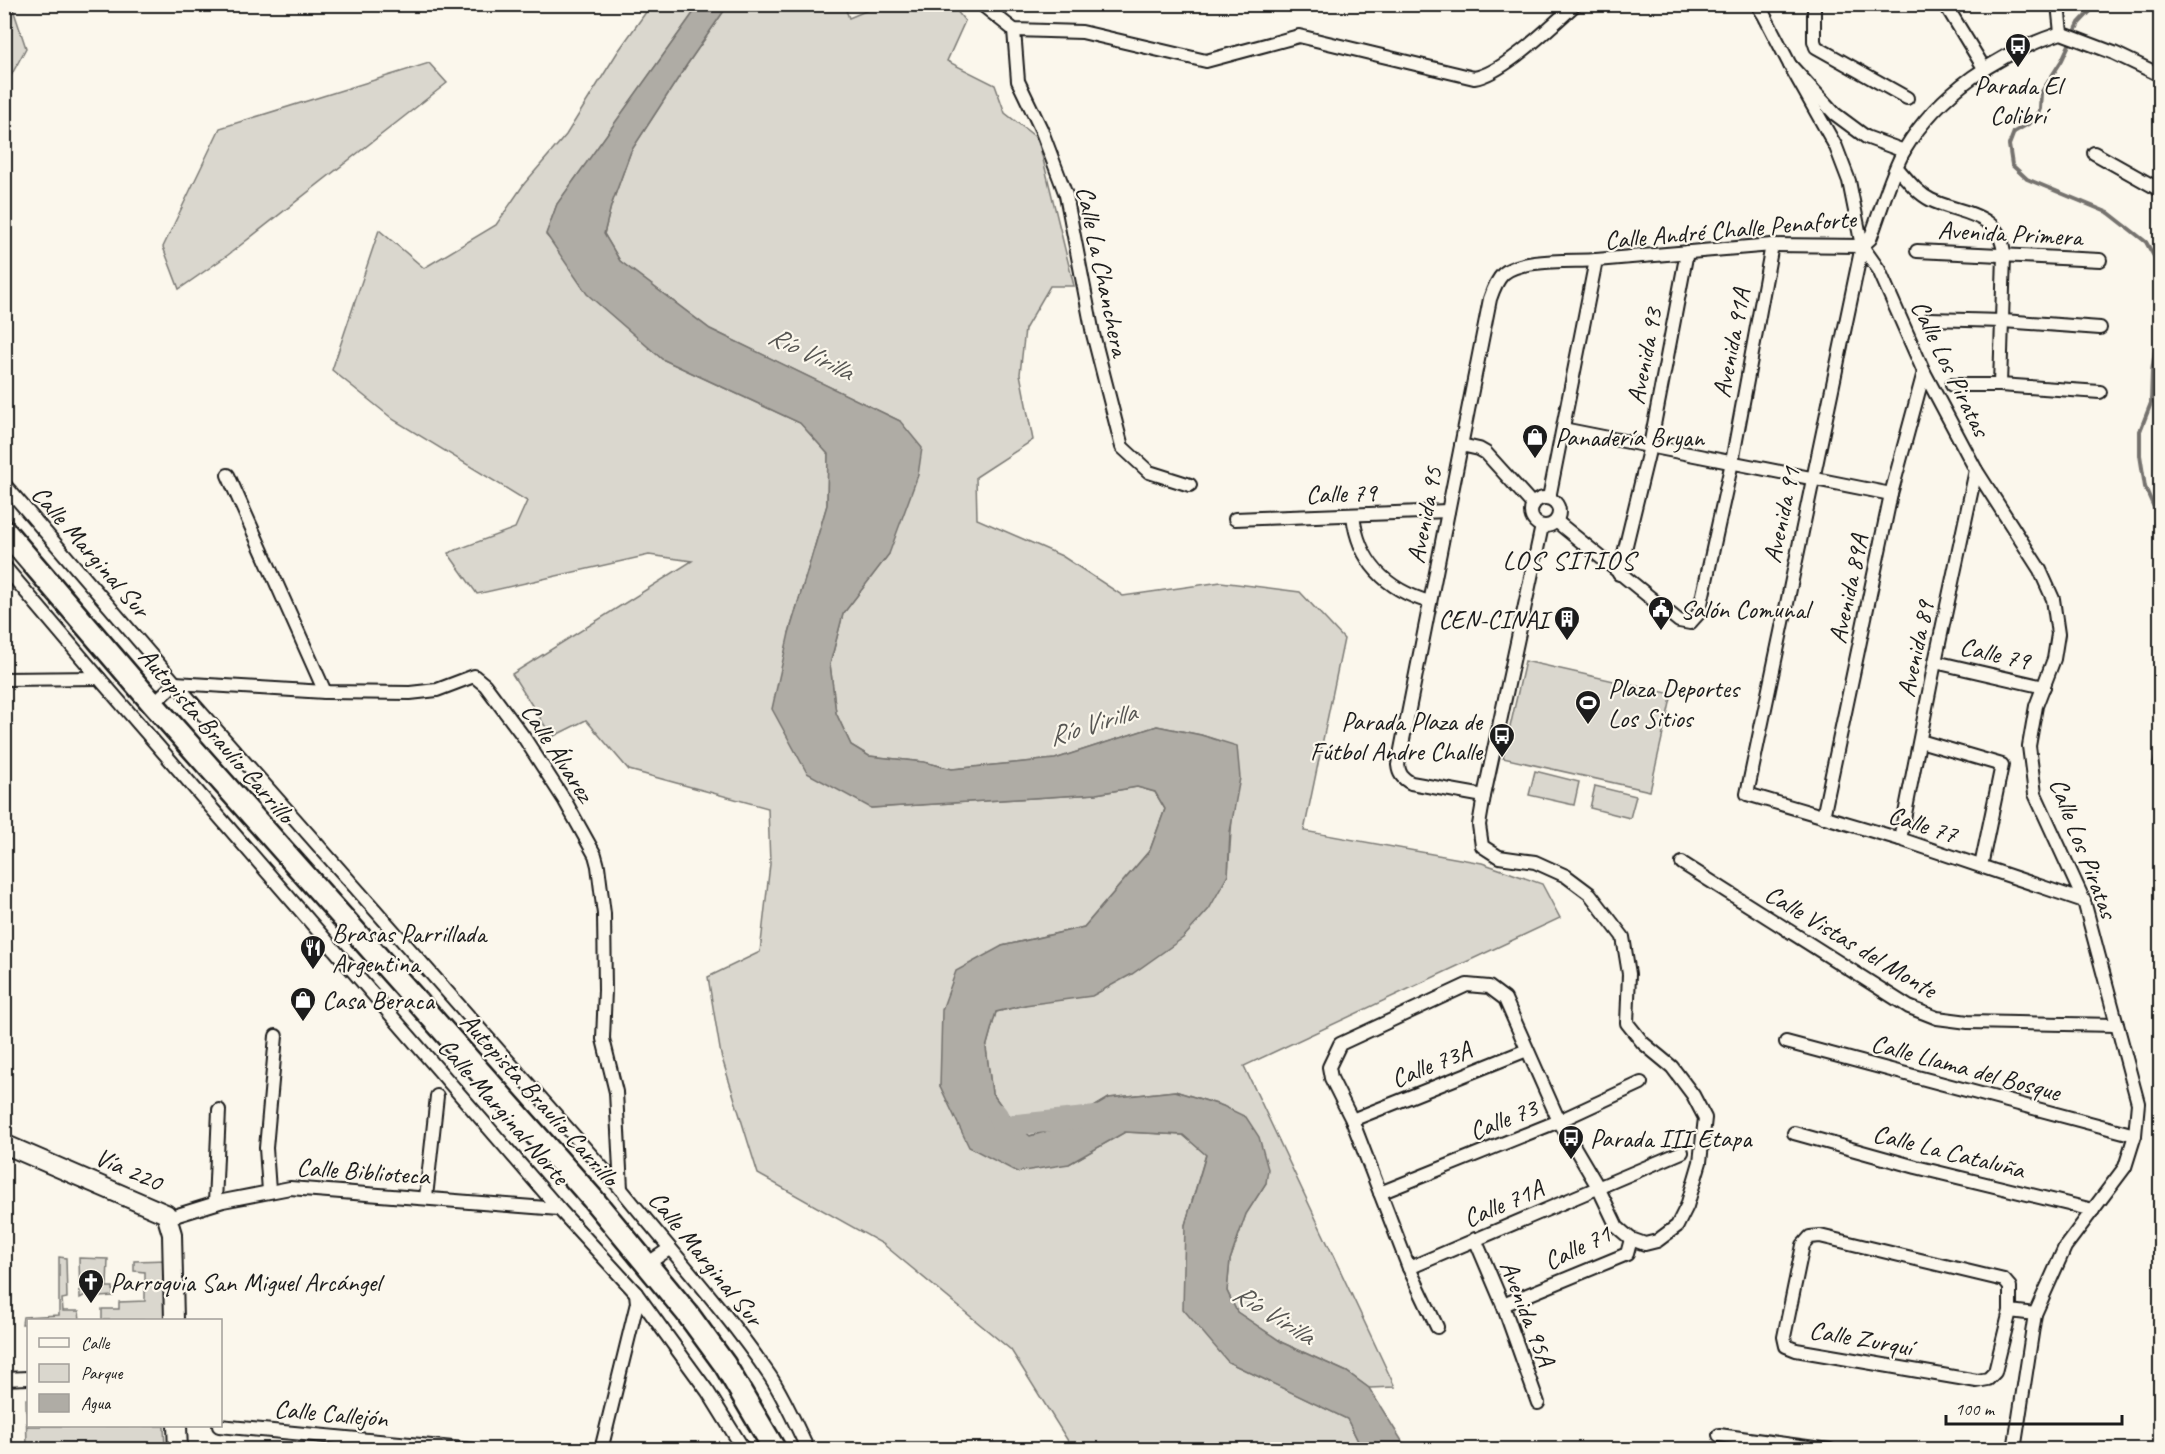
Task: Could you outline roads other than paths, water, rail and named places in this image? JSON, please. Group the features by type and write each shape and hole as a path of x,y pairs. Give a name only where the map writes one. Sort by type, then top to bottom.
{"highway":[{"name":"Autopista Braulio Carrillo","path":"4,530 153,704 592,1198 647,1264 725,1365 775,1449"}],"main road":[{"name":"Vía 220","path":"4,1144 160,1210 168,1218 172,1234 174,1319"},
{"path":"177,1427 178,1449"}],"street":[{"path":"981,4 1014,30 1082,32 1206,61 1299,36 1474,78 1484,77 1514,57 1576,4"},
{"path":"1757,4 1836,147 1849,181 1862,246"},
{"path":"1814,4 1816,47 1907,98"},
{"path":"1945,4 1984,68"},
{"path":"2058,4 2061,33 2114,53 2160,75"},
{"name":"Calle La Chanchera","path":"1014,30 1018,81 1041,129 1066,195 1093,334 1122,447 1149,472 1190,485"},
{"name":"Calle André Challe Penaforte","path":"1549,498 1596,260 1772,245 1862,246 1870,239 1904,151 1921,125 1958,88 1984,68 2018,49 2061,33"},
{"path":"1790,65 1835,114 1851,127 1866,137 1904,151"},
{"path":"2094,153 2160,190"},
{"path":"1897,168 1922,194 1932,200 1972,213 1993,226 2003,243 2000,385"},
{"name":"Avenida 91A","path":"1619,574 1679,621 1690,623 1699,613 1732,462 1772,245"},
{"name":"Calle Los Piratas","path":"1862,246 1879,270 1923,372 1976,470 2040,570 2053,599 2058,634 2054,659 2036,706 2029,746 2035,794 2084,901 2141,1105 2125,1167 2065,1247 2035,1314 2014,1449"},
{"name":"Avenida 91","path":"1747,794 1862,246"},
{"name":"Avenida Primera","path":"1917,251 2100,260"},
{"name":"Avenida 93","path":"1619,574 1650,446 1687,252"},
{"name":"Avenida 95","path":"1484,796 1411,783 1399,773 1399,755 1490,299 1502,274 1511,268 1524,264 1596,260"},
{"path":"1930,319 2003,321 2100,328"},
{"name":"Avenida 89A","path":"1823,817 1891,494 1923,372"},
{"path":"1952,385 2000,385 2100,392"},
{"path":"1563,429 1891,494"},
{"path":"1461,445 1486,453 1533,505"},
{"name":"Avenida 89","path":"1900,839 1976,470"},
{"path":"228,475 325,692"},
{"name":"Calle Marginal Sur","path":"4,484 175,683 621,1188 669,1249 711,1296 771,1378 808,1449"},
{"path":"1549,498 1558,505 1559,516 1556,521 1542,526 1533,520 1533,505 1540,499 1549,498"},
{"name":"Calle 79","path":"1235,519 1448,511"},
{"path":"1353,514 1359,544 1378,572 1399,591 1430,602"},
{"path":"1556,521 1619,574"},
{"path":"1437,1328 1409,1268 1352,1120 1331,1078 1329,1067 1340,1044 1467,985 1489,987 1505,999 1559,1121 1598,1188 1617,1227 1631,1239 1645,1244 1657,1241 1677,1226 1687,1206 1700,1162 1706,1118 1693,1095 1672,1067 1643,1043 1627,1023 1629,974 1623,937 1590,894 1566,876 1534,862 1499,857 1482,846 1479,825 1484,796 1542,526"},
{"name":"Calle Marginal Norte","path":"4,566 559,1209 636,1293 708,1392 744,1449"},
{"name":"Calle 79","path":"1935,662 2044,687"},
{"name":"Calle Álvarez","path":"175,683 325,692 410,693 437,690 474,676 485,685 523,736 565,801 595,855 602,889 605,990 602,1031 616,1092 621,1188"},
{"path":"4,679 99,678"},
{"path":"153,704 175,683"},
{"path":"1920,741 2002,765 1981,866"},
{"name":"Calle 77","path":"1747,794 1900,839 2084,901"},
{"name":"Calle Vistas del Monte","path":"1682,863 1909,1007 1937,1018 1968,1022 2117,1025"},
{"path":"269,1191 266,1148 276,1036"},
{"name":"Calle Llama del Bosque","path":"1786,1042 2135,1135"},
{"name":"Calle 73A","path":"1352,1120 1527,1050"},
{"name":"Calle 73","path":"1380,1193 1559,1121 1641,1083"},
{"path":"426,1197 437,1096"},
{"path":"215,1203 219,1110"},
{"name":"Calle La Cataluña","path":"1794,1133 1916,1167 2093,1210"},
{"name":"Calle 71A","path":"1409,1268 1682,1152"},
{"name":"Calle Biblioteca","path":"168,1218 215,1203 269,1191 301,1188 559,1209"},
{"name":"Calle Zurquí","path":"1820,1236 2004,1280 2010,1287 2010,1311 1995,1372 1988,1379 1977,1381 1796,1350 1786,1346 1784,1337 1803,1245 1810,1237 1820,1236"},
{"name":"Avenida 95A","path":"1475,1239 1503,1305 1539,1403"},
{"name":"Calle 71","path":"1503,1305 1627,1254 1631,1239"},
{"path":"647,1264 669,1249"},
{"path":"601,1449 637,1303 636,1293"},
{"path":"2010,1311 2035,1314"},
{"path":"4,1379 27,1378"},
{"name":"Calle Callejón","path":"222,1425 474,1449"},
{"path":"1719,1435 1830,1449"}],"water":[{"path":"699,5 728,5 631,151 611,206 604,234 620,261 710,329 900,421 922,448 918,475 889,554 843,614 830,664 836,713 851,745 869,756 924,762 952,769 1055,759 1157,726 1201,735 1237,746 1240,778 1230,832 1228,875 1209,909 1183,938 1132,974 1092,996 1025,1005 996,1012 986,1048 992,1093 1011,1119 1030,1136 1059,1128 1109,1098 1175,1091 1223,1106 1246,1117 1259,1137 1268,1169 1266,1183 1246,1214 1230,1260 1227,1291 1237,1312 1283,1343 1347,1372 1369,1388 1407,1449 1362,1449 1347,1419 1228,1362 1183,1309 1185,1225 1206,1155 1183,1135 1125,1132 1069,1164 1017,1172 969,1147 940,1086 942,1010 956,971 1002,946 1084,927 1150,850 1165,809 1155,792 1137,787 1096,794 871,808 807,773 772,709 789,633 827,505 828,454 800,423 662,359 587,294 546,234 557,204"}],"waterway":[{"path":"2097,4 2079,23 2062,60 2041,93 2040,109 2035,120 2014,132 2009,145 2012,165 2027,179 2109,213 2146,242 2160,267"},
{"path":"2160,313 2152,372 2151,403 2140,431 2140,455 2145,487 2160,521"},
{"path":"2160,741 2154,765 2160,785"},
{"name":"Río Virilla","path":"997,1114 1002,1126 1101,1116"}],"place":[{"name":"Parada El Colibrí","path":"2018,69"},
{"name":"Panadería Bryan","path":"1535,460"},
{"name":"Salón Comunal","path":"1661,632"},
{"name":"CEN-CINAI","path":"1567,642"},
{"name":"Plaza Deportes Los Sitios","path":"1588,726"},
{"name":"Parada Plaza de Fútbol Andre Challe","path":"1502,759"},
{"name":"Brasas Parrillada Argentina","path":"313,971"},
{"name":"Casa Beraca","path":"303,1023"},
{"name":"Parada III Etapa","path":"1571,1161"},
{"name":"Parroquia San Miguel Arcángel","path":"91,1305"}],"district":[{"name":"LOS SITIOS","path":"1569,560"}]}
